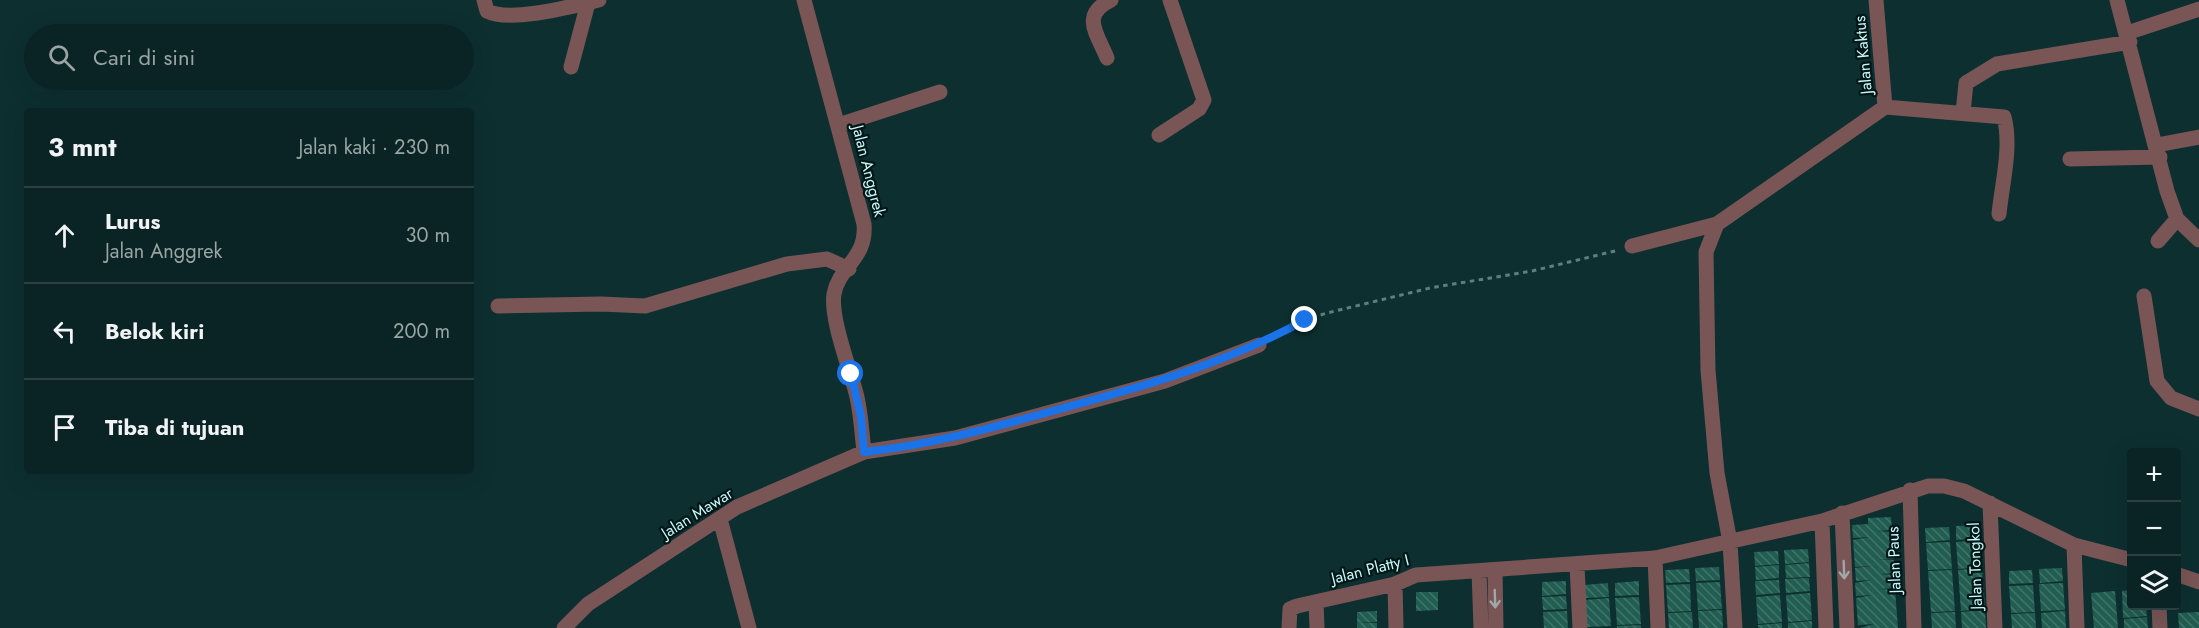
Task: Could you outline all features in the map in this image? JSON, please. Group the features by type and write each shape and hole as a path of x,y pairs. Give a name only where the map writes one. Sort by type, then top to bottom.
{"street":[{"path":"484,0 487,11 497,16 556,11 593,1"},
{"name":"Jalan Anggrek","path":"804,0 839,125 865,236 858,256 834,294 836,313 858,399 864,452"},
{"path":"1107,58 1093,16 1098,6 1111,0"},
{"path":"1159,135 1199,109 1204,100 1170,0"},
{"name":"Jalan Kaktus","path":"1876,0 1885,107"},
{"path":"2117,0 2129,38 2167,191 2180,221 2199,240"},
{"path":"571,66 593,1"},
{"path":"1964,113 1966,83 1997,64 2129,38 2199,9"},
{"path":"839,125 940,92"},
{"path":"1632,246 1717,224 1885,107 2004,117 2007,127 2006,147 1999,214"},
{"path":"2070,159 2158,151 2199,137"},
{"path":"2158,241 2180,221 2199,222"},
{"path":"1717,224 1706,252 1708,370 1717,473 1730,542 1735,628"},
{"path":"498,306 601,304 645,306 787,264 827,259 849,269"},
{"path":"2144,296 2157,381 2171,398 2199,409"},
{"name":"Jalan Mawar","path":"564,628 588,604 746,503 864,452 920,444 984,430 1165,381 1259,345"},
{"name":"Jalan Platty I","path":"1289,628 1290,609 1395,584 1416,575 1655,558 1822,521 1910,490 1944,486 1990,503 2074,545 2127,559"},
{"name":"Jalan Paus","path":"1910,490 1914,628"},
{"name":"Jalan Tongkol","path":"1990,503 1995,628"},
{"path":"1842,513 1847,628"},
{"path":"720,519 749,628"},
{"path":"1822,521 1826,628"},
{"path":"2074,545 2077,628"},
{"path":"1655,558 1658,628"},
{"path":"1577,565 1580,628"},
{"path":"1481,628 1487,571"},
{"path":"1487,571 1496,628"},
{"path":"2181,576 2199,582"},
{"path":"1395,584 1396,628"},
{"path":"1316,602 1317,628"},
{"path":"2159,610 2160,628"}],"path":[{"path":"1259,345 1305,320 1327,313 1430,288 1585,260 1632,246"}],"building":[{"path":"1891,517 1892,530 1876,531 1892,532 1894,559 1878,560 1894,560 1895,573 1879,574 1895,575 1895,588 1879,589 1895,590 1898,628 1860,628 1874,624 1858,625 1856,598 1872,595 1856,596 1855,583 1871,580 1856,581 1855,568 1871,566 1855,567 1853,540 1869,537 1853,538 1852,525 1868,524 1868,518"},
{"path":"1979,525 1980,538 1956,540 1956,526"},
{"path":"1949,527 1950,540 1926,542 1925,528"},
{"path":"1980,540 1982,567 1958,569 1956,542"},
{"path":"1950,542 1952,569 1928,570 1926,543"},
{"path":"1808,549 1809,562 1785,564 1784,550"},
{"path":"1778,551 1779,564 1755,566 1754,552"},
{"path":"1809,563 1810,577 1786,578 1785,565"},
{"path":"1779,565 1779,578 1756,580 1755,567"},
{"path":"1719,567 1720,580 1696,581 1695,568"},
{"path":"1982,568 1985,609 1961,611 1958,570"},
{"path":"2062,568 2063,581 2040,583 2039,569"},
{"path":"1689,569 1690,582 1666,583 1665,570"},
{"path":"1952,570 1955,611 1931,612 1928,571"},
{"path":"2032,570 2033,583 2009,584 2009,571"},
{"path":"1809,578 1810,591 1786,593 1785,579"},
{"path":"1779,580 1780,593 1756,595 1755,581"},
{"path":"1566,581 1566,594 1542,596 1542,582"},
{"path":"1639,581 1639,595 1615,596 1615,583"},
{"path":"1720,582 1722,609 1698,610 1696,583"},
{"path":"1608,583 1609,597 1585,598 1584,585"},
{"path":"2063,583 2065,610 2041,611 2039,584"},
{"path":"1690,584 1691,611 1668,612 1666,585"},
{"path":"2033,585 2035,612 2011,613 2009,586"},
{"path":"2127,590 2127,610 2146,610 2147,616 2123,618 2122,591"},
{"path":"2115,591 2118,628 2094,628 2091,593"},
{"path":"1416,592 1438,592 1438,610 1416,611"},
{"path":"1810,593 1812,620 1788,622 1786,595"},
{"path":"1780,595 1782,622 1758,624 1756,597"},
{"path":"1566,596 1567,609 1543,610 1542,597"},
{"path":"1639,597 1641,624 1617,625 1615,598"},
{"path":"1609,598 1611,626 1587,627 1585,600"},
{"path":"1722,610 1723,628 1699,628 1698,611"},
{"path":"1985,610 1986,628 1962,628 1961,612"},
{"path":"1377,611 1377,622 1357,623 1357,612"},
{"path":"1567,611 1568,628 1544,628 1543,612"},
{"path":"2065,611 2066,628 2042,628 2041,613"},
{"path":"1692,612 1693,628 1669,628 1668,613"},
{"path":"1955,612 1956,628 1932,628 1931,613"},
{"path":"2199,612 2199,628 2179,628 2178,613"},
{"path":"2035,613 2036,628 2012,628 2011,614"},
{"path":"2147,617 2148,628 2124,628 2124,619"},
{"path":"1812,621 1812,628 1788,628 1788,623"},
{"path":"1357,623 1377,623 1377,628 1357,628"},
{"path":"1782,623 1782,628 1758,628 1758,625"},
{"path":"1641,625 1641,628 1617,628 1617,626"}],"route":[{"path":"851,374 858,399 864,452 892,449 955,438 1165,381 1259,345 1305,320"}]}
